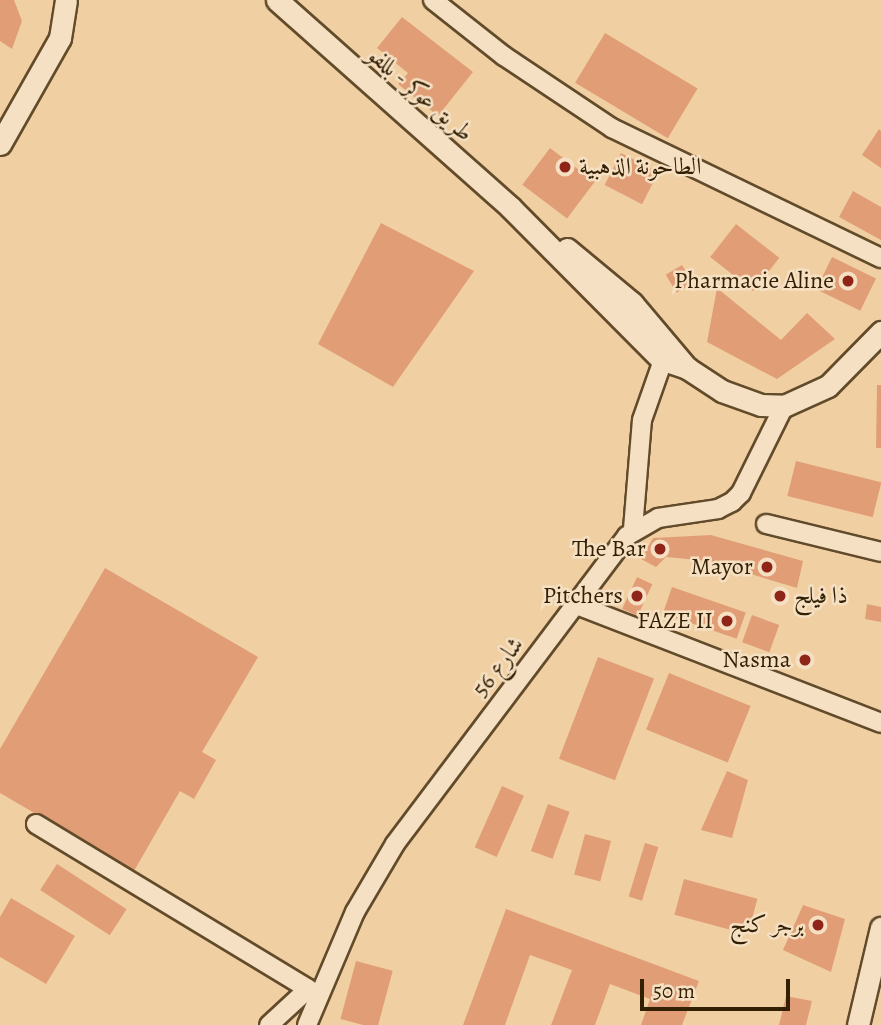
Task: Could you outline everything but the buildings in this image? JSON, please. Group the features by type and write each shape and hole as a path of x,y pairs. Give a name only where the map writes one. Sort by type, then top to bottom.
{"street":[{"path":"0,144 60,38 66,0"},
{"name":"طريق عوكر - بللفو","path":"277,0 530,226 665,352 741,400 784,406"},
{"path":"433,0 504,56 612,128 881,258"},
{"path":"665,352 642,420 633,529 657,518 718,509 732,502 741,493 784,406 828,386 881,332"},
{"path":"766,524 881,552"},
{"name":"شارع 56","path":"307,1025 313,993 364,894 395,844 633,529"},
{"path":"577,605 881,723"},
{"path":"36,824 313,993 269,1025"},
{"path":"881,928 860,1020 881,1023"}],"place":[{"name":"الطاحونة الذهبية","path":"565,167"},
{"name":"Pharmacie Aline","path":"848,281"},
{"name":"The Bar","path":"660,549"},
{"name":"Mayor","path":"767,567"},
{"name":"Pitchers","path":"637,596"},
{"name":"ذا فيلج","path":"780,596"},
{"name":"FAZE II","path":"727,621"},
{"name":"Nasma","path":"805,660"},
{"name":"برجر كنج","path":"818,925"}]}
